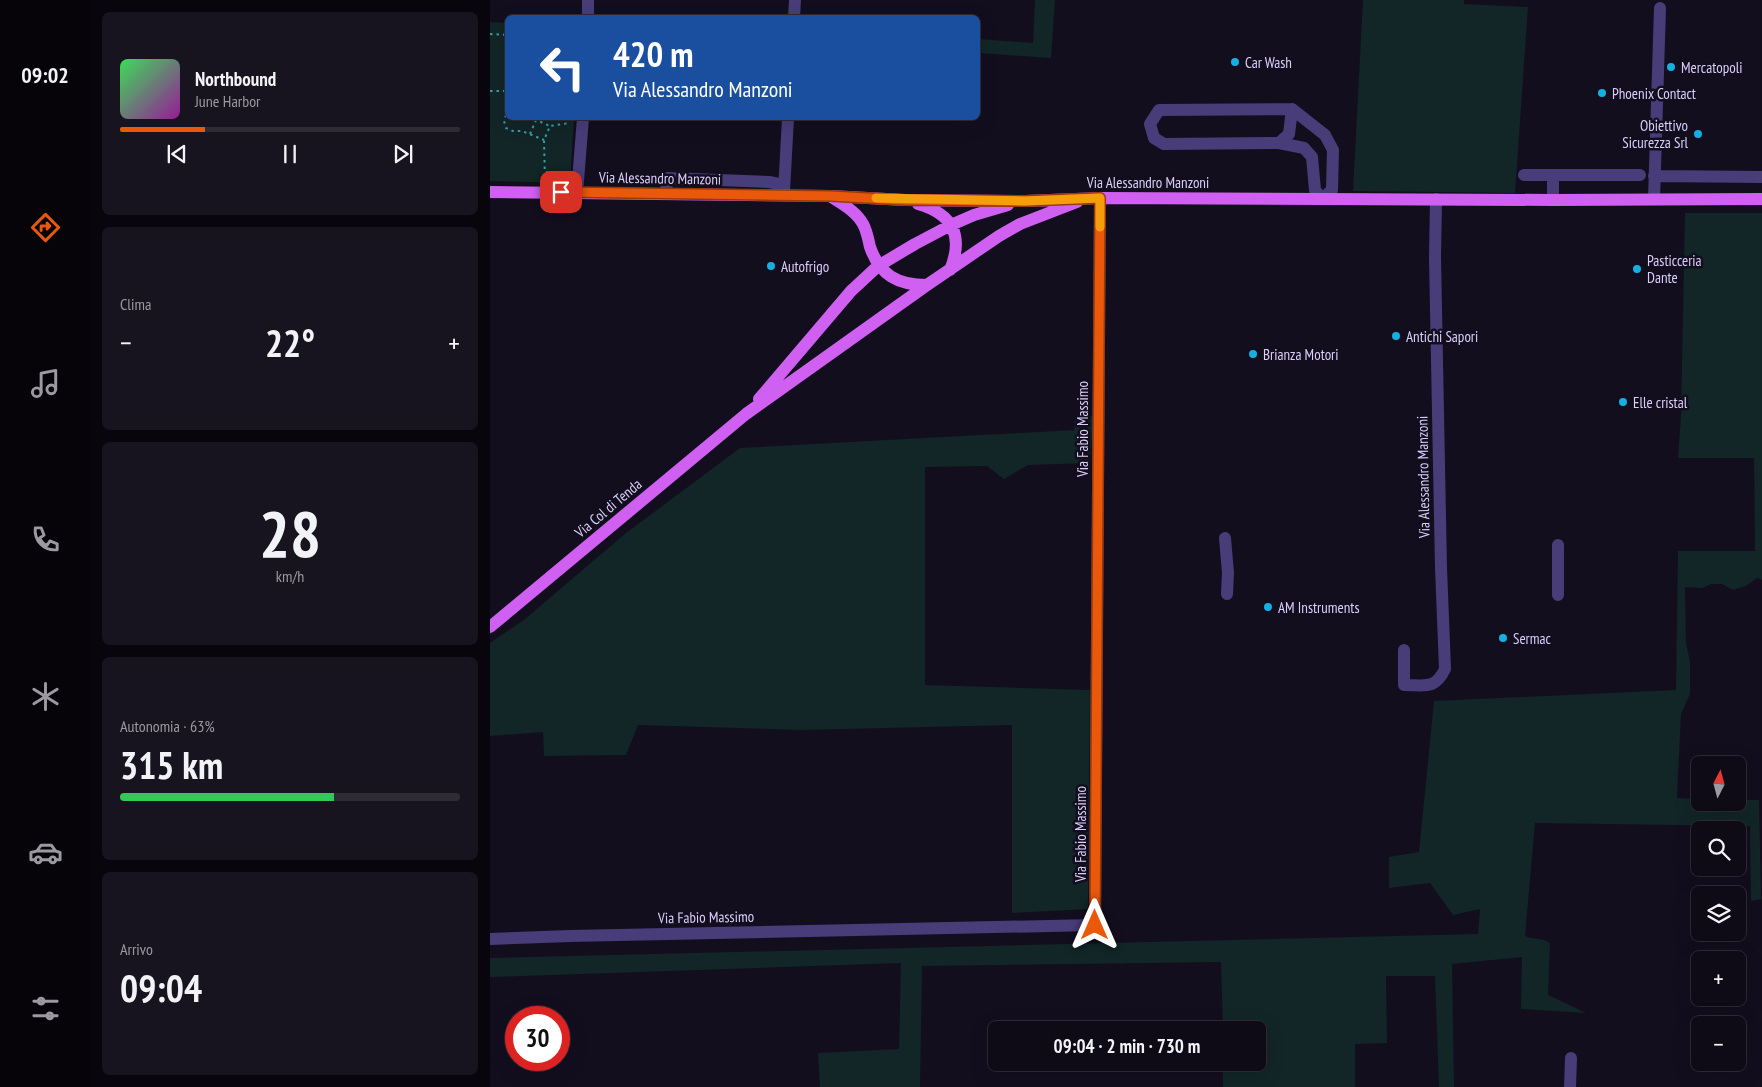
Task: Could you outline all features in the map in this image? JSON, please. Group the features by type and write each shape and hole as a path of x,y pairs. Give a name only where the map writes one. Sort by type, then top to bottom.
{"main road":[{"name":"Via Alessandro Manzoni","path":"490,192 666,194 784,190 830,196 905,200 1025,201 1086,198 1762,199"},
{"path":"830,196 855,214 863,224 878,266 901,282 913,285 927,285"},
{"name":"Via Col di Tenda","path":"490,627 746,414 999,236 1020,224 1086,198"},
{"path":"905,200 931,208 942,214 951,226 956,243 956,256 950,270"},
{"name":"Via Col di Tenda","path":"746,414 851,291 878,266 915,244 951,226 988,210 1025,201"}],"street":[{"path":"588,0 588,15"},
{"path":"794,15 795,0"},
{"path":"1654,199 1660,8"},
{"path":"1279,143 1289,134 1292,109"},
{"path":"1292,109 1325,135 1333,150 1332,190 1322,198 1315,190 1312,157 1304,148 1279,143 1164,144 1154,138 1150,124 1159,110 1292,109"},
{"path":"578,193 583,120"},
{"path":"784,190 788,120"},
{"path":"1524,175 1640,175"},
{"path":"1553,175 1553,200"},
{"path":"1654,176 1762,177"},
{"name":"Via Fabio Massimo","path":"490,939 1095,925 1100,198"},
{"name":"Via Alessandro Manzoni","path":"1404,650 1404,685 1430,685 1440,680 1445,669 1440,539 1435,257 1436,199"},
{"path":"1225,538 1228,573 1227,594"},
{"path":"1558,545 1558,595"},
{"path":"1570,1087 1571,1058"}],"path":[{"path":"490,34 505,35"},
{"path":"490,91 505,91"},
{"path":"505,118 506,128 513,131 522,131 544,140"},
{"path":"530,134 536,120"},
{"path":"538,120 550,126 583,120"},
{"path":"545,192 544,140 550,126"},
{"path":"546,172 579,174"}],"green space":[{"path":"1035,0 1055,0 1051,58 980,53 980,39 1033,43"},
{"path":"1363,0 1464,0 1464,4 1528,7 1515,193 1353,191"},
{"path":"490,22 505,23 505,120 574,120 570,183 490,181"},
{"path":"1685,213 1762,213 1762,580 1757,578 1746,586 1733,590 1722,584 1711,584 1702,588 1685,587 1686,643 1690,662 1690,694 1681,714 1677,798 1691,799 1691,811 1746,811 1746,800 1759,800 1761,899 1751,901 1750,826 1746,826 1746,821 1691,821 1691,825 1535,823 1525,936 1550,943 1548,995 1586,1013 1521,1009 1522,957 1452,964 1454,1087 1439,1087 1435,976 1386,976 1387,1043 1355,1044 1355,1087 1223,1087 1223,1071 1266,1071 1266,1021 1223,1021 1221,962 922,966 920,1087 820,1087 818,1053 899,1049 901,963 490,977 490,958 1478,934 1480,909 1453,915 1430,883 1389,888 1389,857 1419,852 1434,701 1676,690 1678,551 1755,551 1754,458 1678,458 1681,417"},
{"path":"1075,416 1093,416 1090,463 1028,465 1004,479 987,466 925,467 925,685 1090,690 1088,909 1012,913 1012,725 801,730 638,725 626,755 544,756 543,732 490,736 490,643 525,619 626,533 740,448 1074,430"}],"slow traffic":[{"path":"876,198 1025,201 1100,198 1100,227"}],"place":[{"name":"Car Wash","path":"1235,62"},
{"name":"Mercatopoli","path":"1671,67"},
{"name":"Phoenix Contact","path":"1602,93"},
{"name":"Obiettivo Sicurezza Srl","path":"1698,134"},
{"name":"Autofrigo","path":"771,266"},
{"name":"Pasticceria Dante","path":"1637,269"},
{"name":"Antichi Sapori","path":"1396,336"},
{"name":"Brianza Motori","path":"1253,354"},
{"name":"Elle cristal","path":"1623,402"},
{"name":"AM Instruments","path":"1268,607"},
{"name":"Sermac","path":"1503,638"}],"route":[{"path":"561,192 830,196 905,200 1025,201 1100,198 1095,925"}]}
